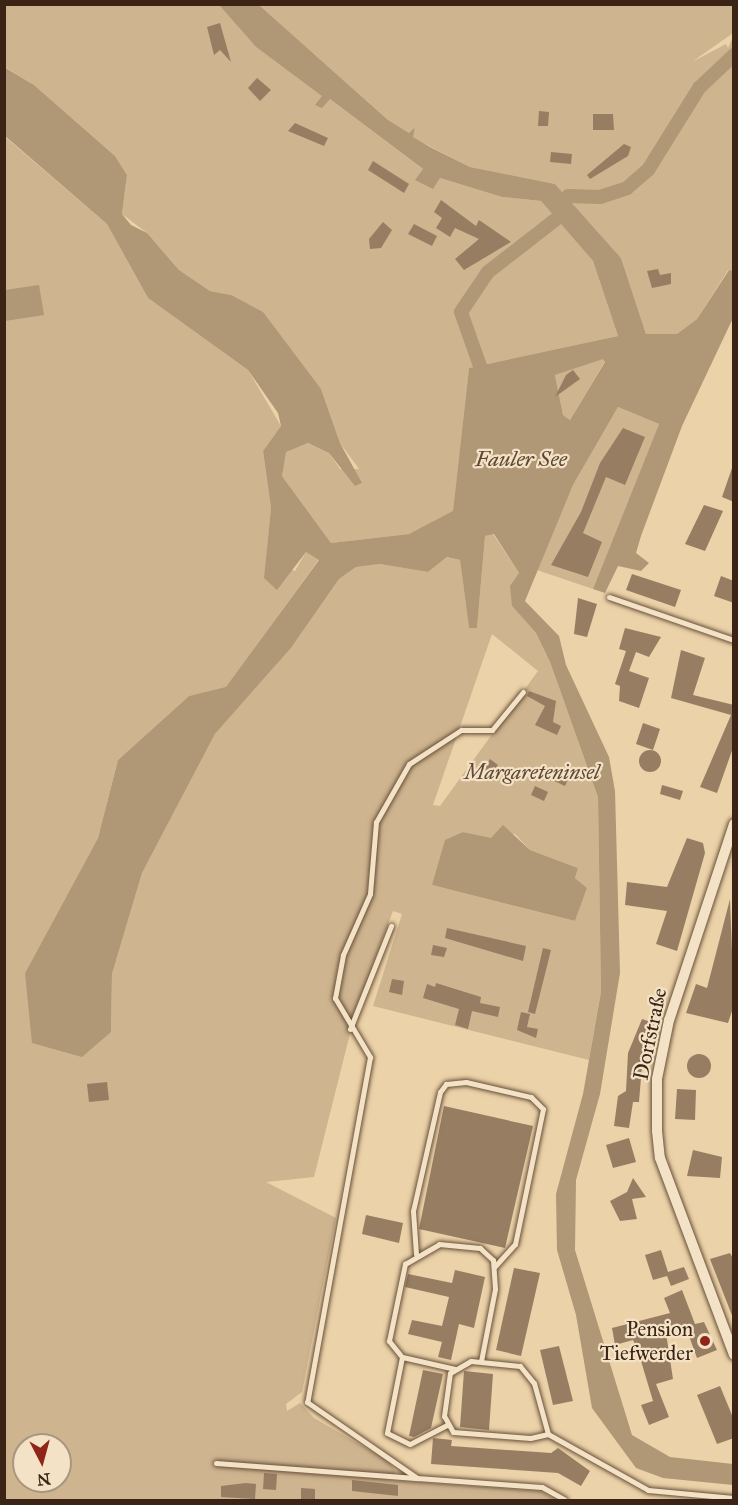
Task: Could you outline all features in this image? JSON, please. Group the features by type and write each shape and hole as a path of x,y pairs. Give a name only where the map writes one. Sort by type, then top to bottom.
{"street":[{"name":"Dorfstraße","path":"734,824 669,1020 657,1079 657,1131 660,1158 734,1354"}],"lane":[{"path":"609,597 734,640"},
{"path":"417,1478 307,1402 370,1057 339,1010 336,983 370,894 371,840 387,796 410,764 436,742 461,730 492,730 523,692"},
{"path":"350,1029 391,926"},
{"path":"416,1254 413,1211 440,1092 446,1084 466,1082 531,1097 543,1109 514,1244 495,1266 480,1361"},
{"path":"495,1266 489,1253 455,1243 416,1254 405,1264 391,1323 390,1347 402,1357 455,1369 480,1361 528,1371 548,1434"},
{"path":"402,1357 387,1433 410,1444 447,1425"},
{"path":"447,1425 448,1381 455,1369"},
{"path":"447,1425 464,1434 548,1434 664,1494 734,1498"},
{"path":"216,1463 542,1486 565,1500"},
{"path":"660,1500 664,1494"}],"green space":[{"path":"4,5 219,5 256,47 323,96 316,106 330,99 424,170 415,180 440,178 502,197 541,201 593,261 618,336 469,368 453,512 409,534 331,543 282,476 285,452 308,443 329,453 340,469 359,469 340,443 321,389 231,295 210,291 179,270 147,233 122,214 127,175 115,156 34,85 5,67"},
{"path":"259,5 733,5 733,33 692,62 726,44 728,48 733,37 733,271 728,270 697,319 677,334 646,334 621,258 555,184 470,167 412,137 415,127 409,133 388,120"},
{"name":"Margareteninsel","path":"4,136 107,224 148,298 248,370 281,426 263,451 271,508 266,560 295,571 306,552 319,559 226,688 189,696 118,760 98,838 25,973 111,1032 112,974 142,873 215,734 291,648 339,579 356,567 380,564 428,572 447,557 460,560 469,628 477,628 485,536 493,534 519,573 512,606 536,633 550,662 598,797 601,992 589,1060 373,1006 402,914 393,911 355,1014 314,1177 266,1182 336,1218 302,1392 286,1404 287,1411 300,1403 314,1418 388,1461 396,1472 385,1480 540,1491 556,1500 5,1500","holes":["492,634 538,671 440,806 433,805","463,832 491,839 515,834 530,850 578,868 575,878 587,888 575,921 432,885"]},
{"path":"603,358 605,361 570,420 563,415 555,375"},
{"path":"618,407 659,424 593,589 537,570 573,485"}],"water":[{"name":"Fauler See","path":"219,5 259,5 388,120 409,133 415,127 413,137 430,147 470,167 555,184 621,258 646,334 677,334 697,319 729,270 733,271 733,318 682,426 636,553 649,563 641,571 618,566 605,593 593,589 659,424 618,407 573,485 525,601 559,636 566,665 609,757 615,791 620,973 600,1094 576,1180 575,1250 632,1435 670,1457 733,1464 733,1485 663,1478 636,1468 592,1408 576,1315 557,1250 556,1194 583,1094 601,992 598,797 550,662 536,633 512,606 510,586 519,573 494,534 485,536 477,628 469,628 460,560 447,557 428,572 380,564 356,567 339,579 291,648 215,734 142,873 112,974 111,1032 82,1057 32,1043 25,973 98,838 118,760 189,696 226,687 319,560 306,552 277,590 264,578 271,508 263,451 281,426 278,413 248,370 148,298 107,224 5,136 4,67 34,85 115,156 127,175 122,214 131,225 147,233 179,270 210,291 231,295 263,312 321,389 340,443 362,483 355,486 329,453 308,443 286,452 282,476 331,543 409,534 453,511 469,368 618,336 593,261 541,201 502,197 440,178 433,189 415,180 423,169 330,99 322,108 315,105 322,96 256,47","holes":["603,359 605,362 570,420 563,415 555,375"]},
{"path":"39,285 44,315 5,321 5,290"},
{"path":"503,825 530,850 578,868 575,878 587,888 575,921 432,885 445,840 463,832 491,838"}],"building":[{"path":"220,23 231,62 220,50 214,55 207,27"},
{"path":"257,78 271,90 260,101 248,88"},
{"path":"539,111 549,112 548,126 538,126"},
{"path":"593,114 613,114 614,130 593,130"},
{"path":"295,123 328,138 324,146 288,131"},
{"path":"624,144 631,147 628,156 590,179 587,175"},
{"path":"551,152 572,154 571,164 550,162"},
{"path":"373,161 409,184 404,193 368,170"},
{"path":"441,200 476,226 479,220 511,242 464,270 455,259 479,239 455,228 450,237 436,228 442,218 434,212"},
{"path":"383,222 392,230 381,248 370,249 369,239"},
{"path":"414,224 437,236 432,246 408,234"},
{"path":"658,269 660,275 671,273 671,284 652,288 647,271"},
{"path":"573,370 580,379 555,397 566,375"},
{"path":"623,428 645,437 625,485 606,477 583,533 602,542 588,577 551,565 581,512 600,463"},
{"path":"732,468 734,468 734,502 722,497"},
{"path":"704,505 723,511 705,551 685,544"},
{"path":"632,574 681,590 675,607 626,590"},
{"path":"721,576 734,581 734,603 714,596"},
{"path":"578,598 597,604 587,637 574,634"},
{"path":"625,628 661,637 649,657 636,652 629,671 649,678 639,708 619,701 620,686 615,684 626,651 619,649"},
{"path":"681,650 705,658 693,695 734,705 734,745 717,793 700,787 731,715 671,698"},
{"path":"529,691 556,701 553,722 561,726 557,735 535,725 545,706 527,696"},
{"path":"643,723 660,729 653,750 636,744"},
{"path":"646,750 654,750 661,757 661,765 654,772 646,772 639,765 639,757"},
{"path":"490,759 498,765 490,775 483,770"},
{"path":"557,770 570,775 565,786 552,780"},
{"path":"662,785 683,791 680,800 660,794"},
{"path":"535,786 548,792 544,801 531,795"},
{"path":"687,838 703,843 705,853 677,951 656,944 667,911 625,905 627,882 667,887"},
{"path":"730,899 734,1005 728,1023 686,1013 696,984 707,988"},
{"path":"447,928 526,946 523,961 445,938"},
{"path":"433,945 447,948 444,957 431,955"},
{"path":"543,948 551,950 535,1014 528,1012"},
{"path":"392,979 404,981 402,995 389,992"},
{"path":"436,983 481,997 480,1003 500,1007 498,1017 472,1011 468,1029 455,1025 459,1009 423,998 427,984 435,987"},
{"path":"521,1012 530,1014 527,1027 538,1029 536,1038 517,1030"},
{"path":"642,1019 654,1023 649,1043 644,1042 639,1102 633,1102 629,1128 614,1126 618,1096 626,1091 628,1053"},
{"path":"699,1054 707,1058 711,1066 707,1074 699,1078 691,1074 687,1066 691,1058"},
{"path":"107,1082 109,1100 89,1102 87,1084"},
{"path":"677,1089 696,1090 695,1120 675,1119"},
{"path":"444,1106 533,1126 505,1248 419,1229"},
{"path":"629,1138 636,1162 613,1168 606,1145"},
{"path":"693,1150 722,1157 720,1178 687,1176"},
{"path":"633,1178 646,1197 632,1199 637,1219 620,1221 610,1201 627,1192"},
{"path":"366,1215 403,1223 399,1243 362,1234"},
{"path":"661,1250 668,1272 684,1267 689,1279 671,1286 667,1276 653,1280 645,1255"},
{"path":"730,1253 734,1260 733,1318 710,1259"},
{"path":"514,1268 540,1273 521,1356 496,1350"},
{"path":"455,1270 485,1277 474,1328 459,1324 451,1360 438,1357 442,1342 408,1334 412,1320 442,1326 449,1297 405,1287 408,1274 452,1283"},
{"path":"682,1290 695,1324 704,1322 717,1350 697,1358 685,1325 666,1333 673,1379 656,1384 669,1417 649,1425 641,1405 653,1401 638,1351 633,1340 615,1345 612,1328 670,1313 664,1298"},
{"path":"559,1346 573,1401 553,1405 540,1350"},
{"path":"423,1370 443,1374 431,1428 414,1437 409,1436"},
{"path":"464,1371 493,1374 489,1430 460,1427"},
{"path":"720,1386 734,1420 734,1438 717,1444 697,1395"},
{"path":"433,1438 452,1440 451,1446 551,1453 558,1448 590,1471 581,1486 558,1473 431,1464"},
{"path":"264,1473 277,1474 276,1490 263,1489"},
{"path":"352,1480 398,1485 398,1496 352,1491"},
{"path":"256,1484 255,1499 221,1497 221,1486"},
{"path":"301,1488 315,1489 315,1500 301,1500"}],"waterway":[{"path":"568,196 600,197 627,188 648,170 699,88 734,55"},
{"path":"480,366 461,312 488,272 559,217"}],"place":[{"name":"Pension Tiefwerder","path":"705,1341"}]}
